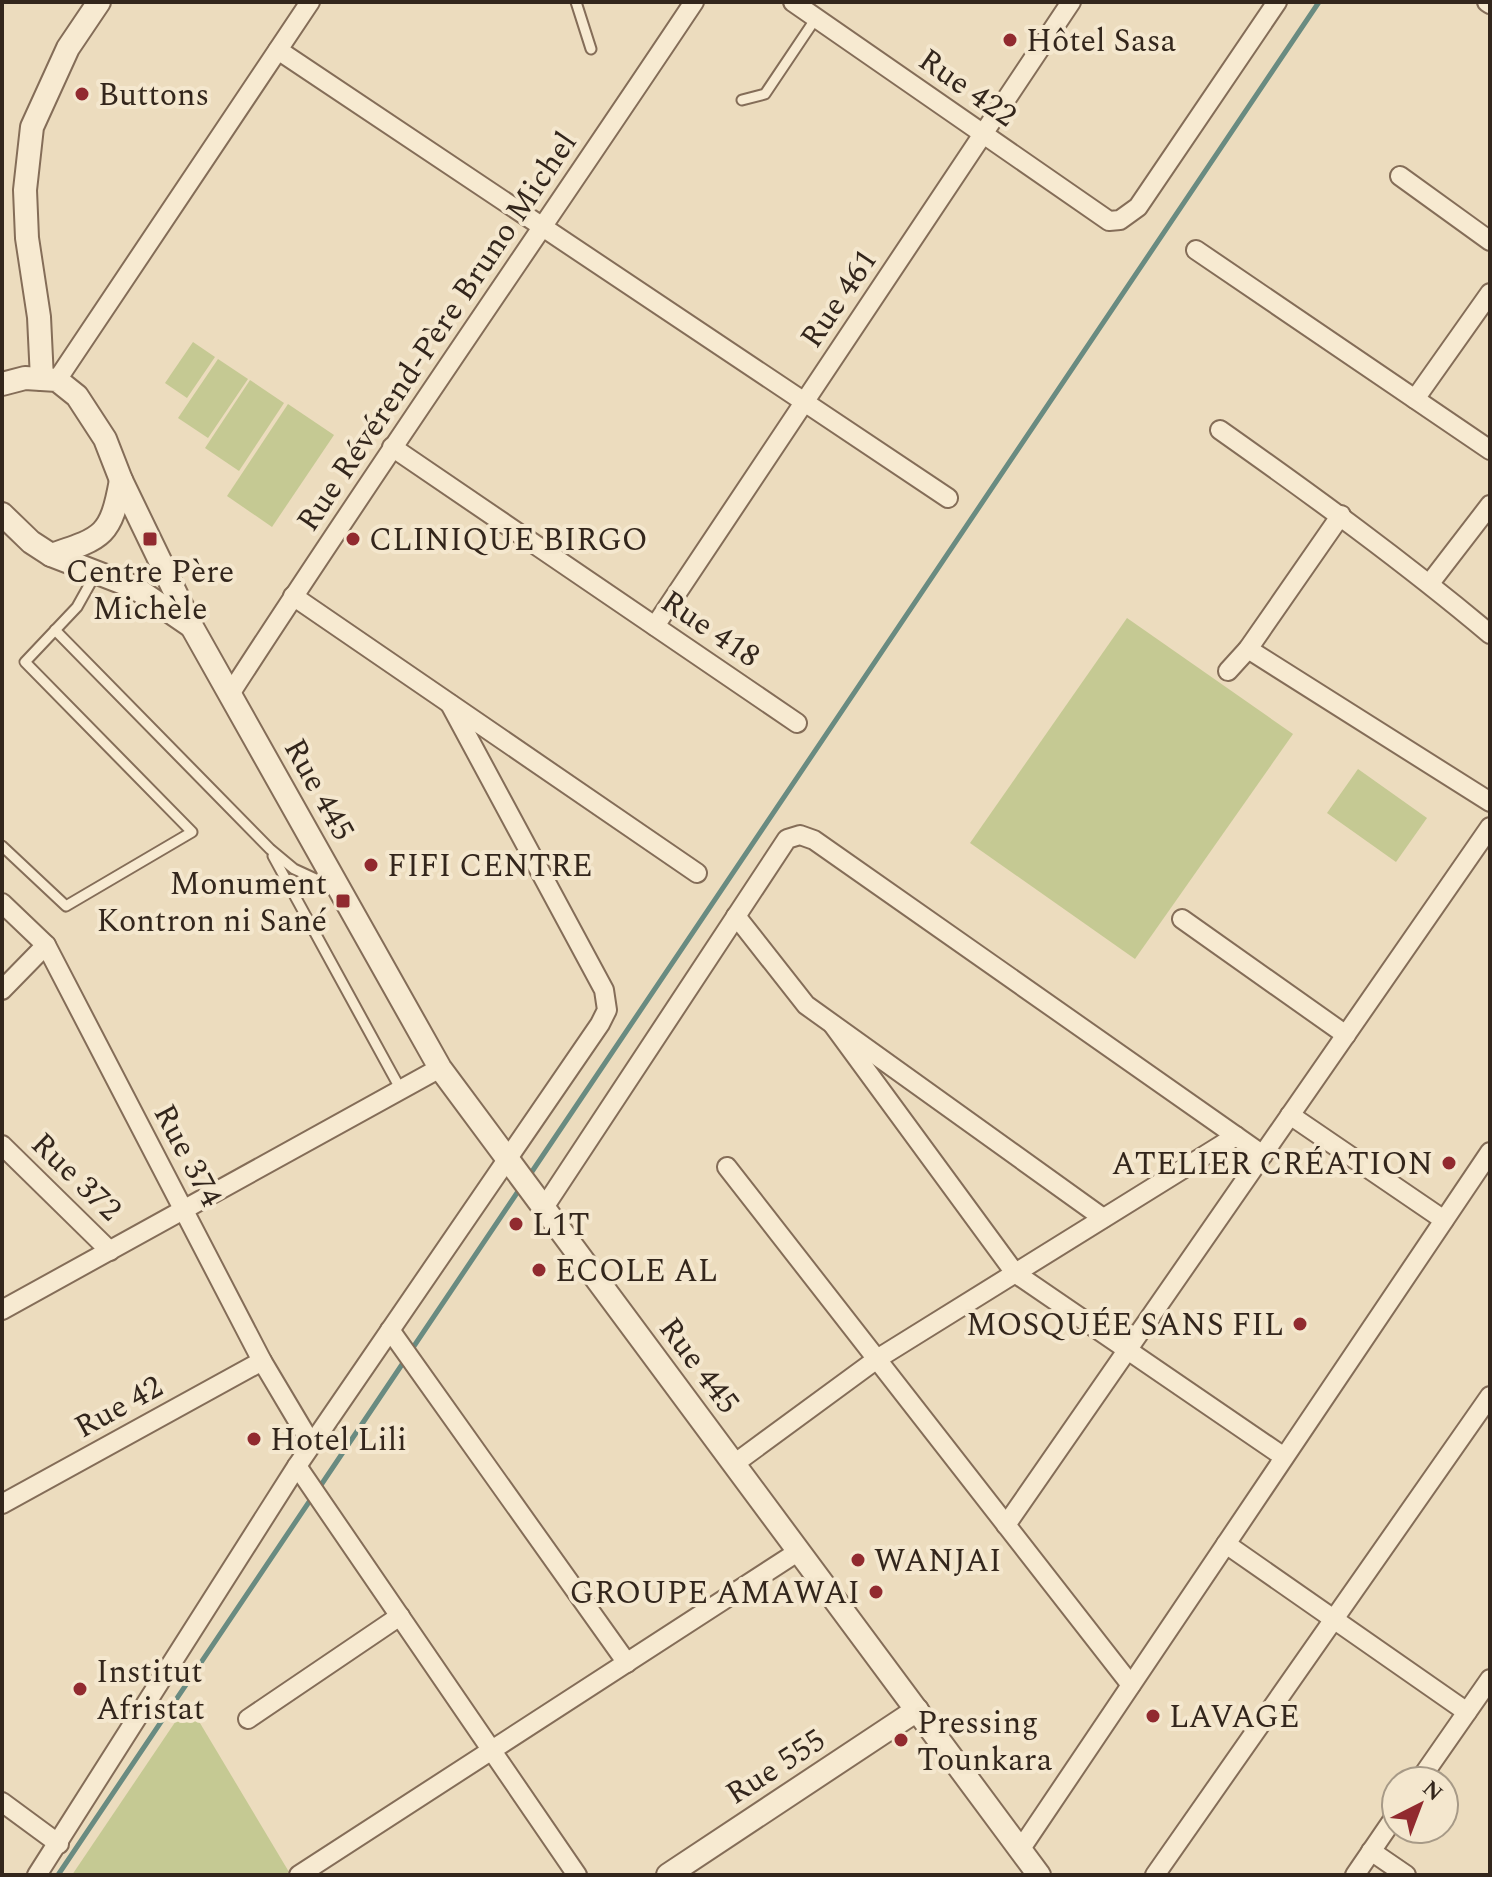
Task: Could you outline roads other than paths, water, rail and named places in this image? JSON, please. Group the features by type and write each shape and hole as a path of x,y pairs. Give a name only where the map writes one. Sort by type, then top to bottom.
{"street":[{"path":"49,380 27,238 25,202 32,127 68,48 99,2"},
{"path":"49,380 310,2"},
{"name":"Rue Révérend-Père Bruno Michel","path":"230,694 392,447 694,2"},
{"name":"Rue 422","path":"793,2 1109,221 1120,220 1138,207 1277,2"},
{"name":"Rue 461","path":"655,626 1071,2"},
{"path":"278,50 948,498"},
{"path":"1400,176 1490,241"},
{"path":"1196,250 1490,450"},
{"path":"1415,399 1490,293"},
{"path":"2,384 25,378 49,380"},
{"name":"Rue 445","path":"49,380 77,396 105,439 121,480 192,627 440,1068 1039,1875"},
{"path":"1220,430 1341,515 1430,583 1490,634"},
{"name":"Rue 418","path":"392,447 797,723"},
{"path":"51,555 88,543 99,536 114,516 121,480"},
{"path":"1430,583 1490,505"},
{"path":"2,514 31,542 51,555 134,587 192,627"},
{"path":"1228,671 1248,649 1341,515"},
{"path":"293,596 697,873"},
{"path":"1248,649 1490,802"},
{"path":"37,1875 297,1466 390,1330 511,1167 607,1010 604,990 450,704"},
{"path":"1006,1525 1490,827"},
{"path":"540,1206 787,839 800,835 814,840 1263,1155"},
{"name":"Rue 374","path":"2,903 46,945 262,1361 312,1445"},
{"path":"736,916 806,1005 1103,1218"},
{"path":"1182,919 1346,1035"},
{"path":"2,990 46,945"},
{"path":"833,1025 1015,1273 1284,1457"},
{"path":"2,1310 440,1068"},
{"path":"1290,1115 1444,1220"},
{"path":"734,1464 877,1359 1236,1136"},
{"name":"Rue 372","path":"2,1145 110,1251"},
{"path":"1020,1850 1490,1152"},
{"path":"727,1167 1131,1685"},
{"path":"390,1330 627,1663"},
{"name":"Rue 42","path":"2,1504 262,1361"},
{"path":"1155,1875 1490,1396"},
{"path":"297,1466 577,1875"},
{"path":"1226,1544 1467,1712"},
{"path":"299,1875 799,1551"},
{"path":"248,1719 400,1616"},
{"path":"1430,1765 1490,1679"},
{"name":"Rue 555","path":"668,1875 917,1710"},
{"path":"2,1802 59,1844"},
{"path":"1355,1875 1380,1838"},
{"path":"1371,1851 1406,1875"}],"lane":[{"path":"576,2 591,49"},
{"path":"742,100 765,94 816,18"},
{"path":"2,846 66,906 192,832 25,662 77,607 96,573"},
{"path":"55,630 270,849 294,869 340,891"},
{"path":"270,849 401,1090"}],"waterway":[{"path":"529,1176 1319,2"},
{"path":"410,1352 521,1187"},
{"path":"319,1488 405,1360"},
{"path":"58,1875 313,1496"}],"place":[{"name":"Hôtel Sasa","path":"1010,40"},
{"name":"Buttons","path":"82,94"},
{"name":"Centre Père Michèle","path":"150,539"},
{"name":"CLINIQUE BIRGO","path":"353,539"},
{"name":"FIFI CENTRE","path":"371,865"},
{"name":"Monument Kontron ni Sané","path":"343,901"},
{"name":"ATELIER CRÉATION","path":"1449,1163"},
{"name":"L1T","path":"516,1224"},
{"name":"ECOLE AL","path":"539,1270"},
{"name":"MOSQUÉE SANS FIL","path":"1300,1324"},
{"name":"Hotel Lili","path":"254,1439"},
{"name":"WANJAI","path":"858,1560"},
{"name":"GROUPE AMAWAI","path":"876,1592"},
{"name":"Institut Afristat","path":"80,1689"},
{"name":"LAVAGE","path":"1153,1716"},
{"name":"Pressing Tounkara","path":"901,1740"}]}
